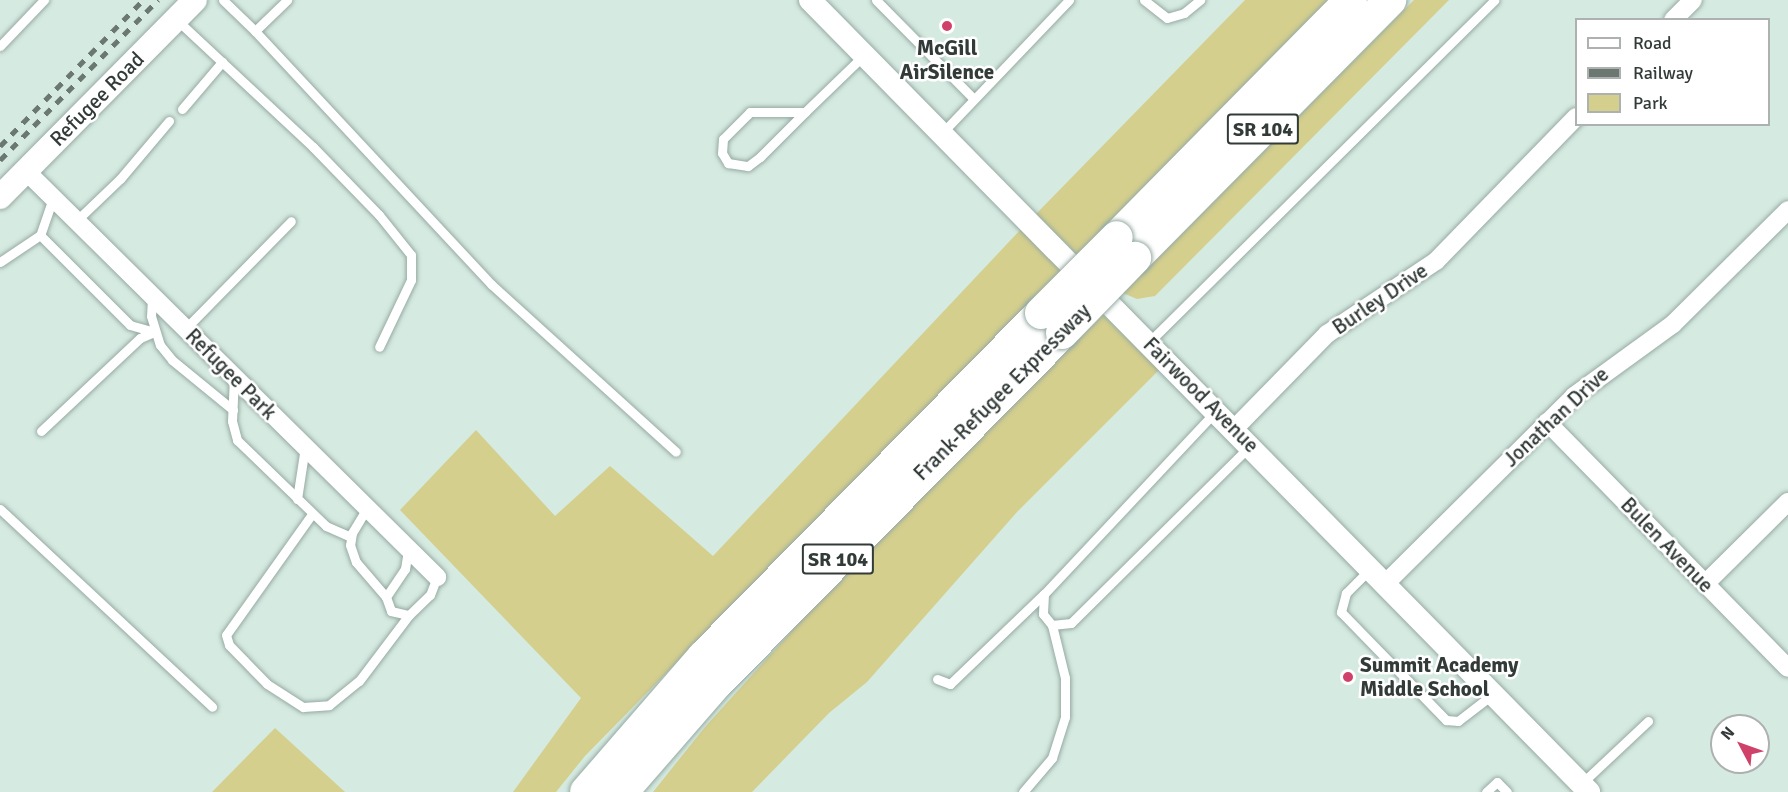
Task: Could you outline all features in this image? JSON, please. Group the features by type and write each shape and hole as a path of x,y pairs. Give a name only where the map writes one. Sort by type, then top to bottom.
{"highway":[{"name":"Frank-Refugee Expressway","path":"1126,247 1351,0"},
{"name":"Frank-Refugee Expressway","path":"586,792 718,641 1051,323 1126,247 1390,0"},
{"name":"Frank-Refugee Expressway","path":"622,792 716,684 1051,323"}],"main road":[{"name":"Refugee Road","path":"0,197 195,0"}],"street":[{"name":"Fairwood Avenue","path":"810,0 1149,342 1585,788"},
{"path":"1675,18 1693,0"},
{"name":"Burley Drive","path":"1234,429 1327,334 1436,261 1575,118"},
{"name":"Refugee Park","path":"26,171 437,577"},
{"name":"Jonathan Drive","path":"1378,576 1612,364 1687,311 1788,210"},
{"name":"Bulen Avenue","path":"1547,422 1788,668"},
{"path":"1706,584 1788,502"}],"lane":[{"path":"0,46 44,0"},
{"path":"223,0 492,285 676,452"},
{"path":"255,32 286,0"},
{"path":"876,0 975,99"},
{"path":"942,133 1069,0"},
{"path":"1144,0 1167,18 1184,13 1200,0"},
{"path":"1149,342 1495,0"},
{"path":"176,19 379,215 411,255 411,280 380,347"},
{"path":"805,112 750,112 723,139 722,153 728,163 748,166 805,112 864,55"},
{"path":"182,109 222,62"},
{"path":"76,221 120,179 170,121"},
{"path":"0,262 40,235 53,198"},
{"path":"185,329 291,221"},
{"path":"40,235 130,325 154,332"},
{"path":"152,296 154,332 172,360 232,410"},
{"path":"41,431 140,338 154,332"},
{"path":"234,377 232,410 237,440 312,514 336,533 351,537"},
{"path":"937,679 950,684 1044,594 1216,411"},
{"path":"1052,625 1071,623 1250,445"},
{"path":"297,499 305,447"},
{"path":"367,508 351,537 356,561 386,597 391,611 409,615"},
{"path":"0,509 212,707"},
{"path":"312,514 226,635 230,645 267,684 303,707 329,705 359,681 409,615 430,595 437,577"},
{"path":"386,597 405,569 408,549"},
{"path":"1378,576 1346,593 1341,612 1437,711 1446,720 1458,721 1493,694"},
{"path":"1023,792 1052,758 1065,717 1065,678 1052,625 1043,614 1044,594"},
{"path":"1585,788 1648,722"},
{"path":"1486,792 1497,782 1507,792"}],"green space":[{"path":"1245,0 1329,0 1077,255 1036,214"},
{"path":"1414,0 1449,0 1155,296 1137,299 1123,293"},
{"path":"1023,227 1062,270 585,756 556,792 513,792 581,698 400,510 476,430 555,516 610,466 713,556"},
{"path":"1103,315 1159,370 1017,512 867,682 829,713 752,792 653,792 705,727 817,603"},
{"path":"275,728 345,792 212,792"}],"railway":[{"path":"0,146 143,0"},
{"path":"0,160 158,0"}],"place":[{"name":"McGill AirSilence","path":"947,26"},
{"name":"Summit Academy Middle School","path":"1348,677"}]}
